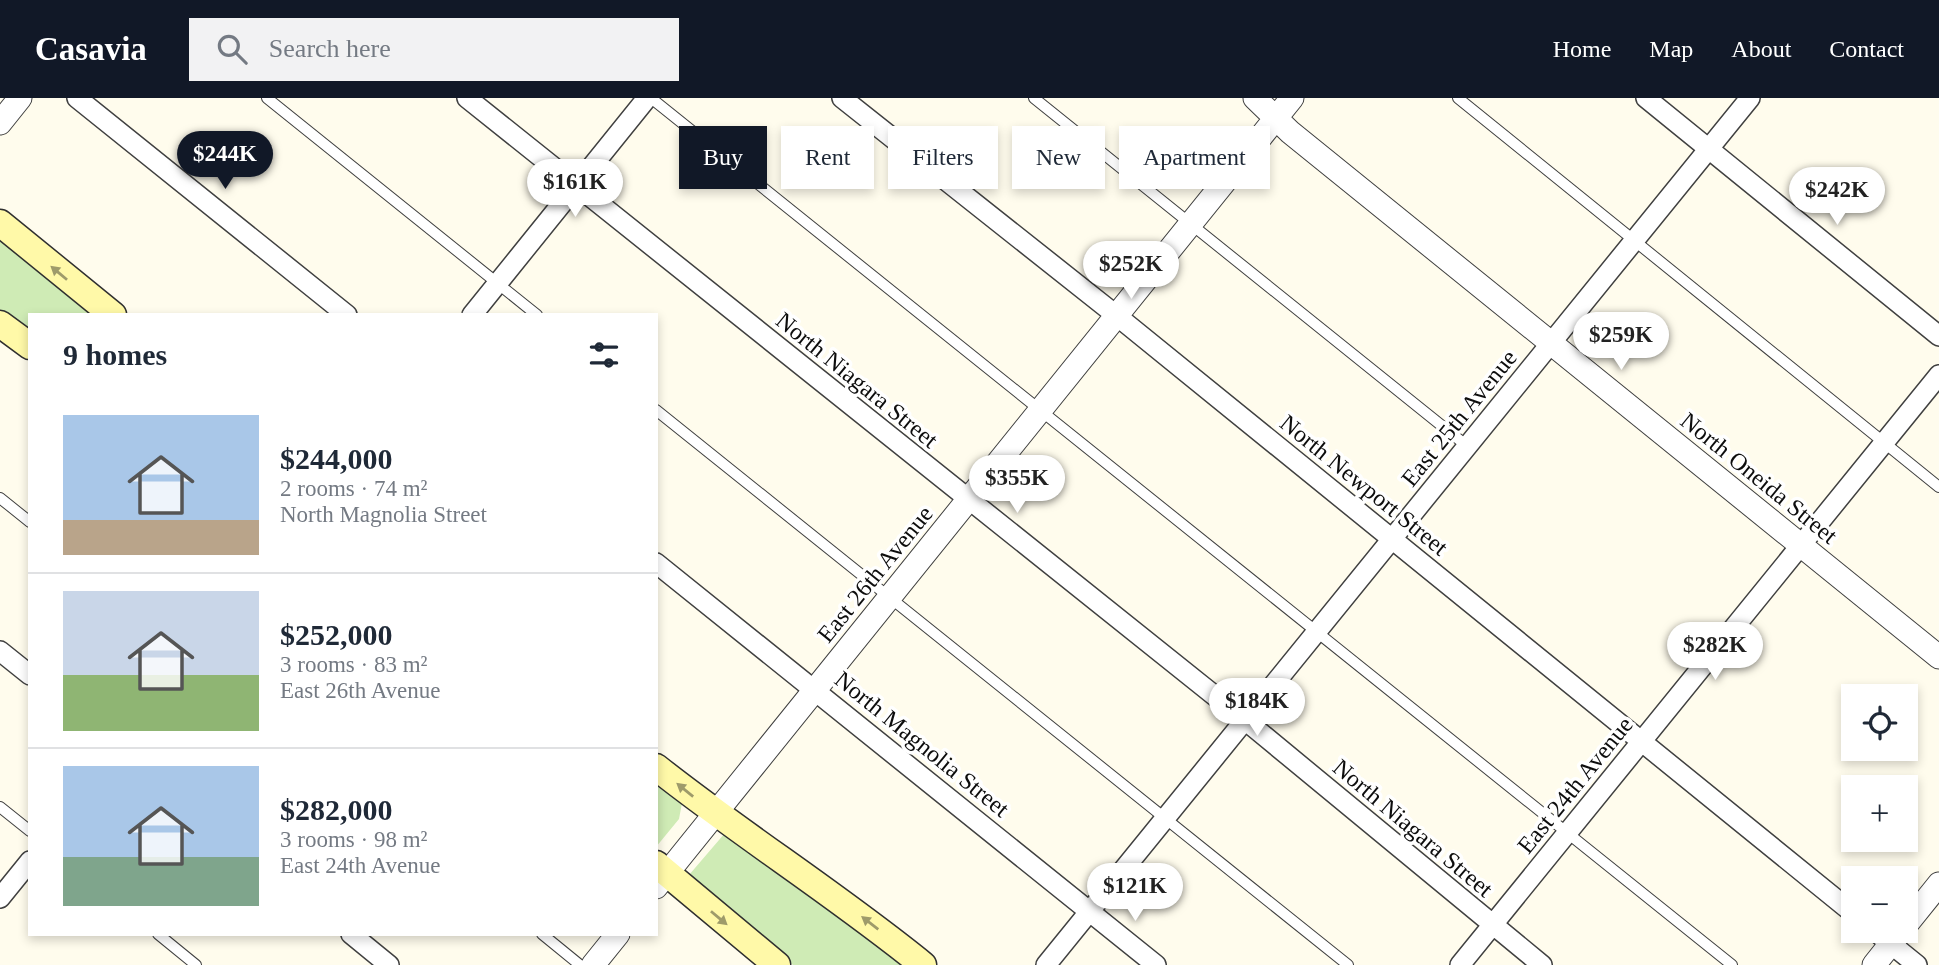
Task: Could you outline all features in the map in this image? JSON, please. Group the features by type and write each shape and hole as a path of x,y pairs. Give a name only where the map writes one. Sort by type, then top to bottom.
{"main road":[{"path":"0,223 111,313"},
{"path":"0,324 28,345"},
{"path":"658,768 715,813 827,889 923,965"},
{"path":"660,875 777,965"}],"street":[{"path":"0,123 20,98"},
{"path":"77,98 345,313"},
{"name":"North Niagara Street","path":"467,98 967,501 1245,720 1542,965"},
{"path":"474,313 649,98"},
{"name":"North Newport Street","path":"842,98 1117,316 1841,903"},
{"name":"North Oneida Street","path":"1255,98 1551,343 1939,657"},
{"name":"East 26th Avenue","path":"660,875 715,813 1292,98"},
{"path":"1646,98 1939,336"},
{"name":"East 25th Avenue","path":"1046,965 1750,98"},
{"name":"East 24th Avenue","path":"1460,965 1939,375"},
{"name":"North Magnolia Street","path":"658,565 1156,965"},
{"path":"0,651 28,673"},
{"path":"0,898 28,863"},
{"path":"1918,910 1939,884"},
{"path":"353,936 389,965"},
{"path":"593,965 616,936"},
{"path":"1874,965 1885,943"},
{"path":"1896,943 1917,965"}],"lane":[{"path":"267,98 535,313"},
{"path":"649,98 1732,965"},
{"path":"1034,98 1467,446"},
{"path":"1458,98 1939,488"},
{"path":"658,412 1348,965"},
{"path":"0,498 28,520"},
{"path":"0,807 28,829"},
{"path":"160,936 195,965"},
{"path":"544,936 580,965"}],"green space":[{"path":"0,234 92,313 28,313 28,331 0,310"},
{"path":"658,781 682,803 679,819 658,845"},
{"path":"725,833 832,905 903,965 793,965 742,925 689,875"}]}
